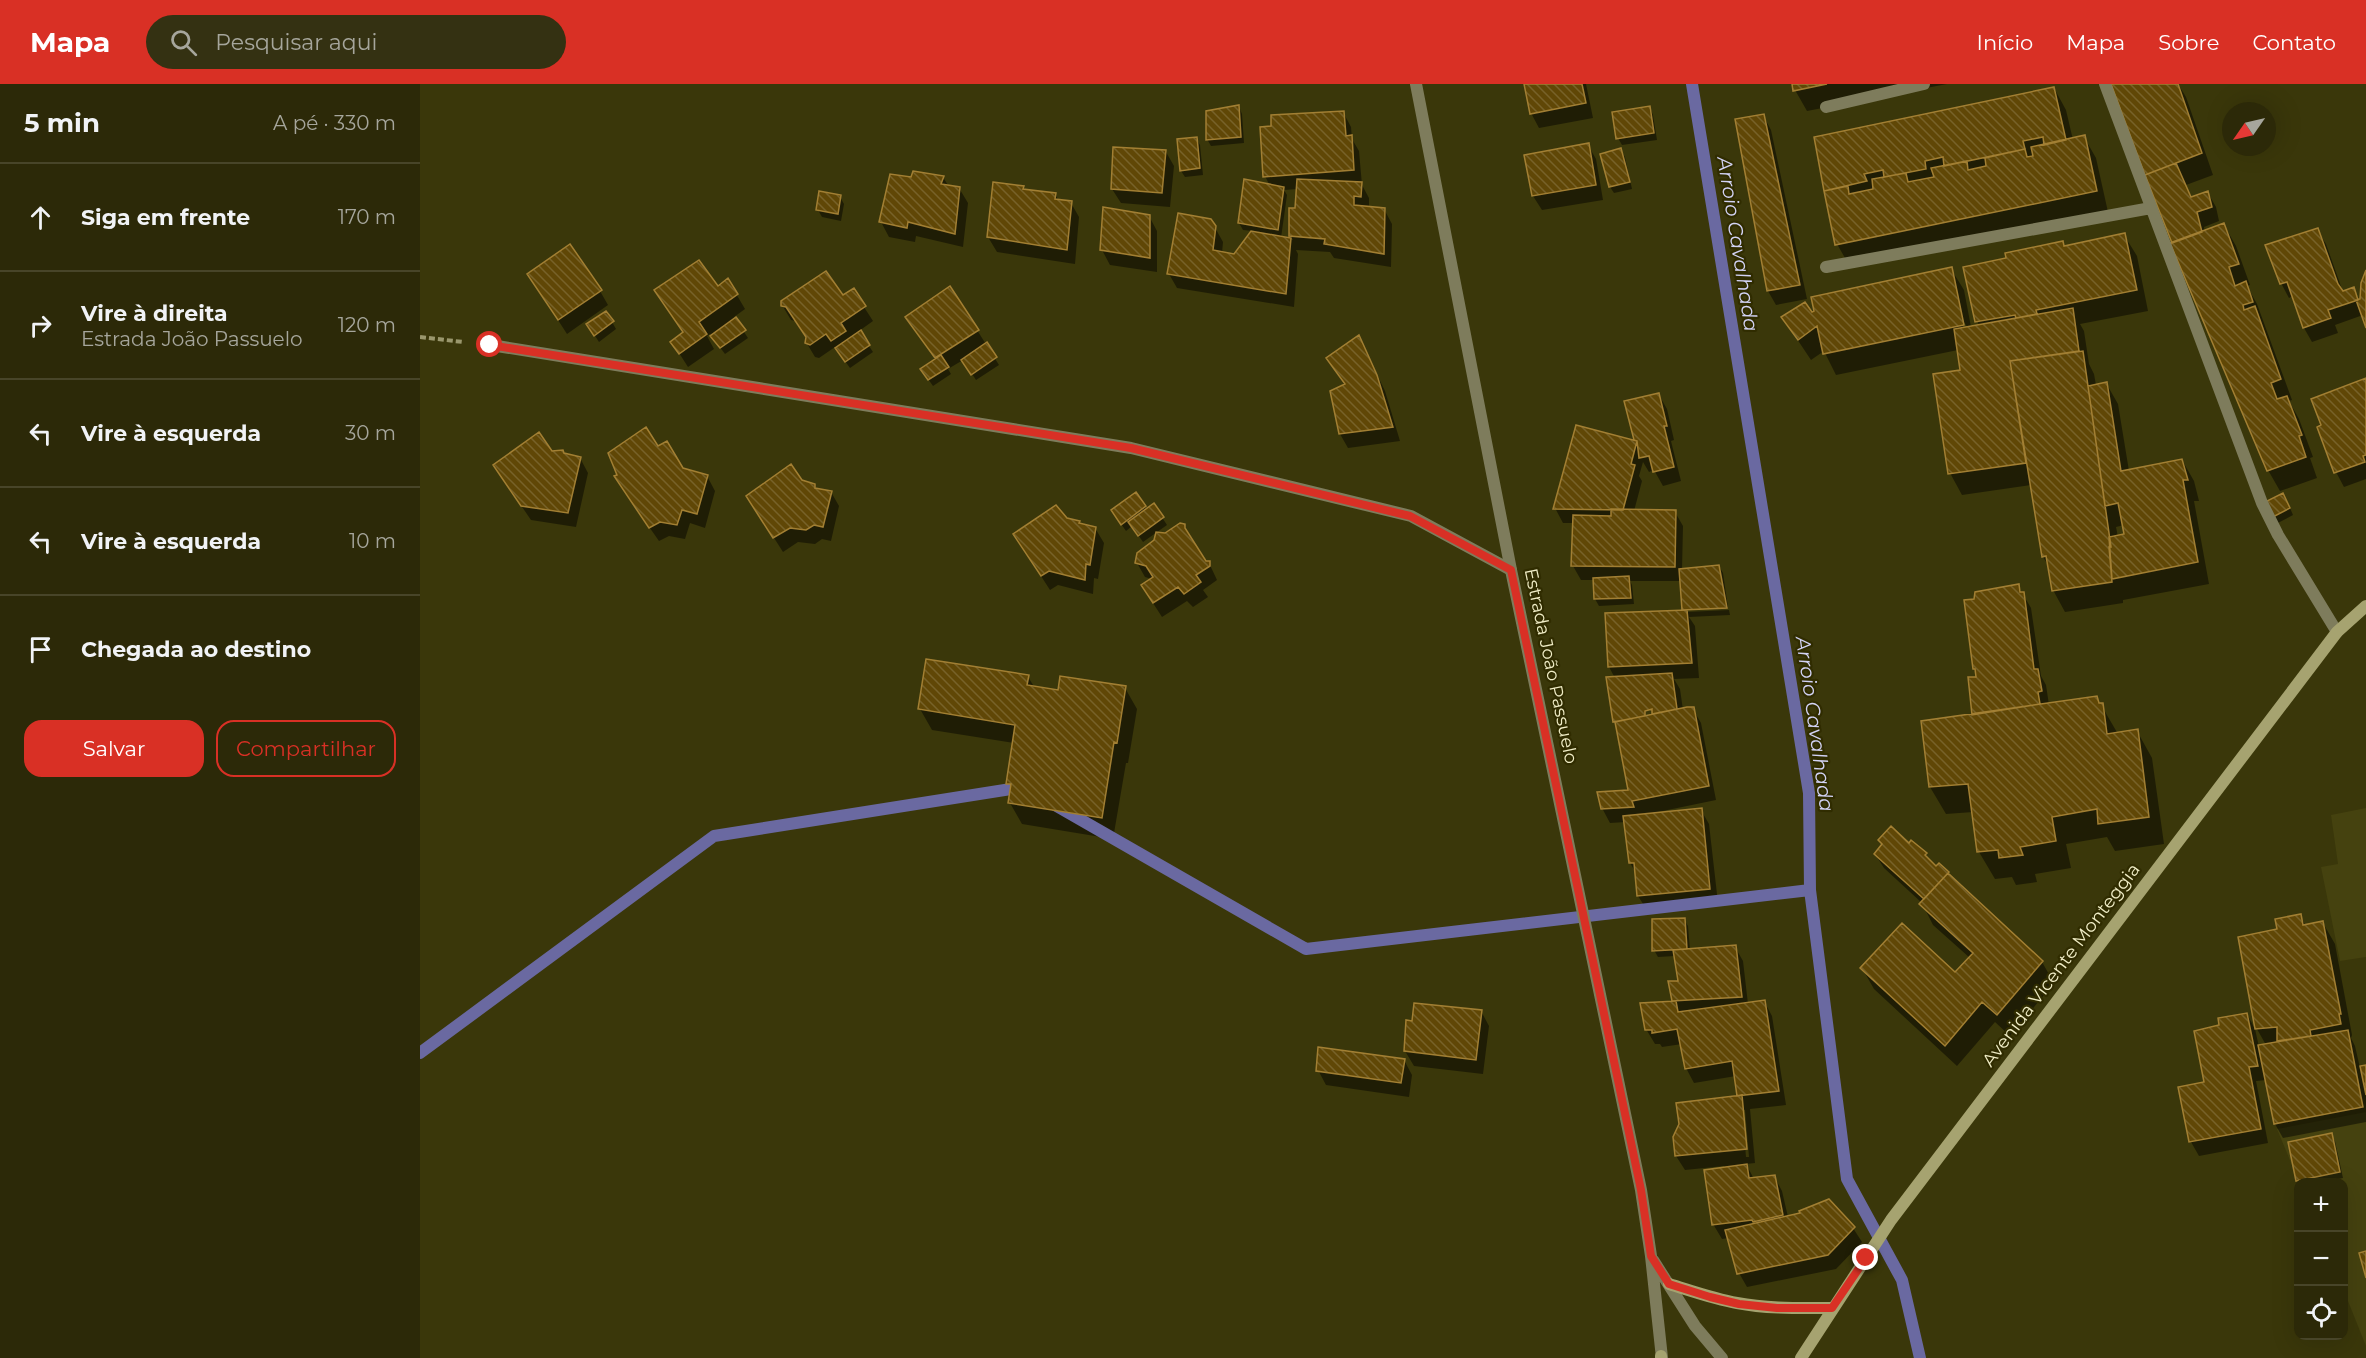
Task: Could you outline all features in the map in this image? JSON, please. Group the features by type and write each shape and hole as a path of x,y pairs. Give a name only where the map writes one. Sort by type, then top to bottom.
{"main road":[{"name":"Avenida Vicente Monteggia","path":"1801,1358 1891,1220 2337,632 2366,606"},
{"path":"1669,1284 1739,1304 1777,1308 1832,1308"}],"street":[{"name":"Estrada João Passuelo","path":"1416,84 1511,570 1641,1190 1651,1256 1661,1357"},
{"path":"1826,107 1924,84"},
{"path":"2105,84 2262,504 2278,535 2337,632"},
{"path":"1826,267 2151,207"},
{"path":"490,345 1131,448 1410,516 1511,570"},
{"name":"Estrada João Passuelo","path":"1651,1256 1695,1326 1722,1358"}],"path":[{"path":"420,337 490,345"}],"shaded area":[{"path":"2366,808 2366,957 2340,961 2321,867 2338,864 2331,815"},
{"path":"2366,1112 2366,1346 2348,1301 2348,1178 2297,1178 2277,1129"}],"building":[{"path":"1524,84 1582,84 1586,103 1530,114"},
{"path":"1792,84 1827,84 1793,91"},
{"path":"2111,84 2178,84 2202,153 2145,175"},
{"path":"2054,87 2066,140 2044,145 2043,137 2023,141 2025,149 1944,166 1943,157 1925,161 1926,169 1884,177 1883,170 1864,174 1867,181 1824,191 1814,137"},
{"path":"1239,105 1241,137 1206,140 1206,111"},
{"path":"1650,106 1654,133 1616,139 1612,112"},
{"path":"1344,111 1346,136 1352,135 1354,170 1263,177 1260,127 1271,126 1271,115"},
{"path":"1764,114 1800,285 1767,291 1735,119"},
{"path":"2085,135 2097,191 1835,245 1824,191 1848,186 1849,194 1873,189 1872,179 1906,173 1908,182 1934,177 1931,168 1967,161 1968,170 1986,166 1985,158 2025,149 2027,157 2033,156 2031,147"},
{"path":"1197,137 1200,168 1180,171 1177,139"},
{"path":"1589,143 1596,185 1532,196 1524,155"},
{"path":"1113,147 1166,150 1162,193 1111,189"},
{"path":"1621,148 1630,182 1609,187 1600,154"},
{"path":"2176,163 2191,197 2208,191 2212,207 2197,212 2202,232 2172,243 2145,175"},
{"path":"913,171 944,176 941,184 960,187 955,234 908,222 907,228 879,222 890,174 911,177"},
{"path":"1244,179 1284,187 1278,230 1238,223"},
{"path":"1297,179 1362,182 1361,197 1354,196 1354,205 1385,208 1384,254 1324,244 1325,239 1289,236 1289,208 1295,208"},
{"path":"993,182 1056,193 1055,199 1072,201 1067,250 987,237"},
{"path":"819,191 841,195 838,214 816,210"},
{"path":"1103,207 1150,215 1150,258 1100,250"},
{"path":"1178,213 1211,219 1216,226 1213,250 1234,254 1251,231 1291,238 1286,294 1167,274"},
{"path":"2224,223 2239,264 2229,267 2235,286 2246,281 2253,302 2243,305 2244,310 2255,306 2281,379 2271,383 2277,399 2287,396 2302,435 2299,436 2306,457 2267,471 2170,243"},
{"path":"2318,228 2338,284 2343,291 2354,287 2358,300 2328,310 2331,318 2303,328 2287,282 2280,284 2265,245"},
{"path":"2125,233 2137,290 2036,310 2037,314 2016,318 2015,315 1975,322 1963,267 2006,258 2005,253 2063,241 2064,246"},
{"path":"570,244 602,290 558,320 527,274"},
{"path":"699,260 718,286 728,278 738,294 699,322 707,334 679,354 670,342 683,332 654,290"},
{"path":"1952,267 1964,325 1823,354 1817,326 1798,340 1781,317 1805,302 1812,312 1814,311 1811,297"},
{"path":"2366,270 2366,328 2356,300 2360,299 2361,283"},
{"path":"826,271 843,295 854,288 866,306 841,323 846,331 831,341 826,334 810,345 805,343 806,337 786,307 781,306 781,301"},
{"path":"950,286 979,330 935,358 905,317"},
{"path":"2073,308 2079,351 2010,361 2026,463 1948,474 1933,374 1960,370 1954,329"},
{"path":"606,311 614,321 594,336 586,324"},
{"path":"736,317 746,330 720,348 710,336"},
{"path":"861,330 870,345 845,362 835,348"},
{"path":"1359,335 1377,375 1393,427 1339,434 1330,391 1345,384 1326,358"},
{"path":"987,342 997,357 971,375 961,360"},
{"path":"2083,351 2111,547 2109,547 2112,582 2052,591 2046,556 2042,557 2010,361"},
{"path":"941,355 949,367 928,380 920,369"},
{"path":"2366,378 2366,455 2363,456 2365,462 2334,473 2317,427 2321,425 2311,399"},
{"path":"2107,382 2121,471 2182,459 2188,480 2183,480 2198,562 2112,579 2109,537 2124,534 2118,503 2105,506 2088,386"},
{"path":"1659,393 1674,467 1653,472 1649,456 1639,458 1637,441 1634,440 1624,401"},
{"path":"1576,425 1637,441 1631,464 1635,465 1623,510 1553,509"},
{"path":"646,427 658,446 667,441 683,468 708,475 697,514 682,510 677,525 660,522 649,528 614,476 617,475 608,453"},
{"path":"539,432 552,451 563,450 564,453 581,457 568,513 521,506 493,465"},
{"path":"791,464 802,480 815,484 815,488 832,491 823,527 814,525 806,530 790,528 773,538 746,496"},
{"path":"1136,492 1146,506 1121,525 1111,510"},
{"path":"2283,493 2290,508 2271,518 2263,503"},
{"path":"1154,503 1164,517 1138,536 1128,522"},
{"path":"1056,505 1067,518 1096,527 1090,565 1086,564 1085,580 1049,571 1041,576 1013,534"},
{"path":"1611,509 1676,510 1675,567 1571,566 1573,515 1611,516"},
{"path":"1180,523 1185,524 1185,528 1206,561 1210,561 1210,566 1196,575 1201,582 1184,594 1178,587 1153,603 1141,585 1153,577 1146,566 1135,563 1137,553 1154,540 1156,532 1165,533"},
{"path":"1719,565 1727,608 1682,610 1679,569"},
{"path":"1629,576 1631,598 1594,599 1593,578"},
{"path":"2019,584 2020,592 2024,592 2034,669 2038,669 2042,691 2038,692 2040,704 1972,715 1968,677 1976,677 1964,600 1974,599 1975,592"},
{"path":"1687,610 1692,663 1608,667 1605,613"},
{"path":"926,659 1029,675 1027,685 1058,690 1060,676 1126,686 1102,818 1008,803 1011,784 1006,784 1015,725 918,709"},
{"path":"1672,673 1677,709 1652,714 1652,709 1645,711 1645,716 1613,722 1606,677"},
{"path":"2097,696 2099,703 2103,703 2107,734 2138,729 2149,817 2098,824 2097,809 2052,817 2056,841 2020,847 2023,855 1999,858 1998,850 1977,852 1968,784 1929,787 1921,721"},
{"path":"1694,707 1709,786 1632,801 1634,807 1601,809 1597,792 1628,790 1615,722"},
{"path":"1702,808 1710,889 1637,896 1634,863 1629,863 1623,816"},
{"path":"1891,826 1909,843 1911,840 1927,853 1925,855 1936,866 1939,863 1949,872 1924,899 1874,854 1882,844 1878,840"},
{"path":"1948,873 2043,961 1997,1015 1982,1002 1945,1046 1860,968 1902,923 1955,972 1973,953 1919,904"},
{"path":"2301,914 2303,925 2323,921 2341,1024 2310,1030 2311,1036 2277,1041 2277,1027 2255,1029 2238,937 2277,929 2275,919"},
{"path":"1685,918 1687,949 1652,951 1652,919"},
{"path":"1736,945 1742,997 1672,1001 1668,981 1678,981 1673,950"},
{"path":"1765,1000 1779,1091 1737,1096 1732,1061 1685,1069 1677,1029 1652,1033 1652,1030 1645,1030 1640,1003 1676,1001 1678,1012"},
{"path":"1414,1003 1482,1010 1476,1060 1404,1051 1406,1020 1412,1021"},
{"path":"2247,1013 2258,1066 2249,1067 2261,1129 2189,1142 2178,1087 2204,1082 2194,1031 2219,1025 2218,1018"},
{"path":"2348,1030 2363,1107 2274,1124 2258,1045"},
{"path":"1318,1047 1405,1059 1401,1083 1316,1071"},
{"path":"2366,1065 2366,1095 2360,1066"},
{"path":"1742,1095 1747,1149 1675,1156 1673,1137 1679,1124 1676,1103"},
{"path":"2332,1133 2340,1172 2311,1178 2295,1178 2288,1142"},
{"path":"1747,1164 1749,1178 1775,1175 1783,1215 1753,1222 1752,1220 1712,1225 1704,1170"},
{"path":"1829,1199 1855,1227 1828,1255 1737,1274 1725,1230 1800,1213 1799,1211"},
{"path":"2366,1251 2366,1278 2359,1253"}],"waterway":[{"name":"Arroio Cavalhada","path":"1692,84 1809,793 1810,890 1847,1179 1902,1280 1920,1358"},
{"path":"420,1053 714,836 1024,787"},
{"path":"1055,805 1306,949 1810,890"}],"route":[{"path":"490,345 1131,448 1410,516 1511,570 1563,809 1641,1190 1651,1256 1669,1284 1739,1304 1777,1308 1832,1308 1866,1258"}]}
